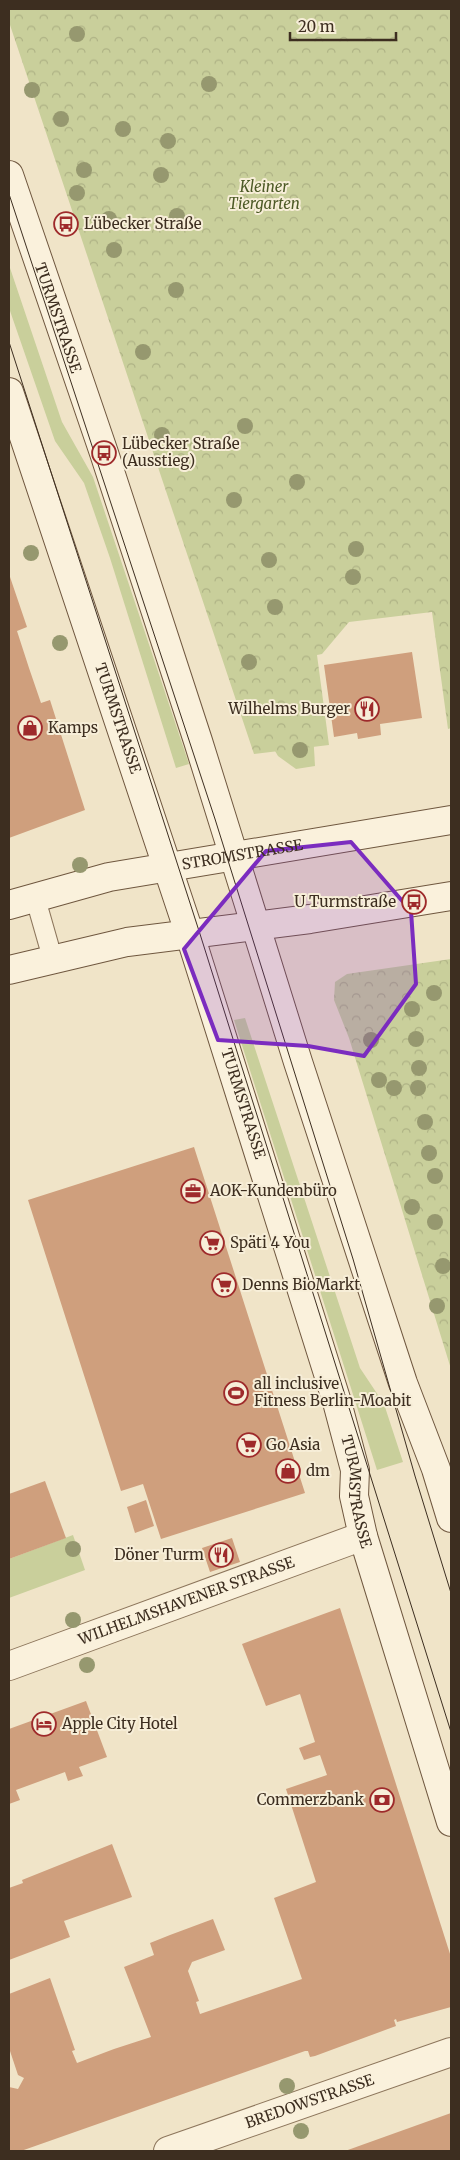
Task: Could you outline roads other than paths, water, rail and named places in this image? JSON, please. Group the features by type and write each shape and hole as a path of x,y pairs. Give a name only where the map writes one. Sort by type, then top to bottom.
{"main road":[{"name":"TURMSTRASSE","path":"9,175 104,453 402,1383 436,1469 451,1518"},
{"name":"TURMSTRASSE","path":"9,392 190,935 336,1402 355,1470 354,1496 363,1536 451,1822"},
{"name":"STROMSTRASSE","path":"9,905 109,877 451,820"},
{"path":"9,970 127,942 256,926 451,896"},
{"name":"WILHELMSHAVENER STRASSE","path":"9,1666 363,1536"},
{"name":"BREDOWSTRASSE","path":"168,2151 451,2052"}],"lane":[{"path":"35,897 53,960"}],"tram line":[{"path":"9,194 215,819 353,1259 415,1476 451,1593"},
{"path":"9,342 200,934 451,1732"}],"place":[{"name":"Lübecker Straße","path":"66,224"},
{"name":"Lübecker Straße (Ausstieg)","path":"104,453"},
{"name":"Wilhelms Burger","path":"367,709"},
{"name":"Kamps","path":"30,728"},
{"name":"U Turmstraße","path":"414,902"},
{"name":"AOK-Kundenbüro","path":"193,1191"},
{"name":"Späti 4 You","path":"212,1243"},
{"name":"Denns BioMarkt","path":"224,1285"},
{"name":"all inclusive Fitness Berlin-Moabit","path":"236,1393"},
{"name":"Go Asia","path":"249,1445"},
{"name":"dm","path":"288,1471"},
{"name":"Döner Turm","path":"221,1555"},
{"name":"Apple City Hotel","path":"44,1724"},
{"name":"Commerzbank","path":"382,1800"}],"park label":[{"name":"Kleiner Tiergarten","path":"264,196"}]}
